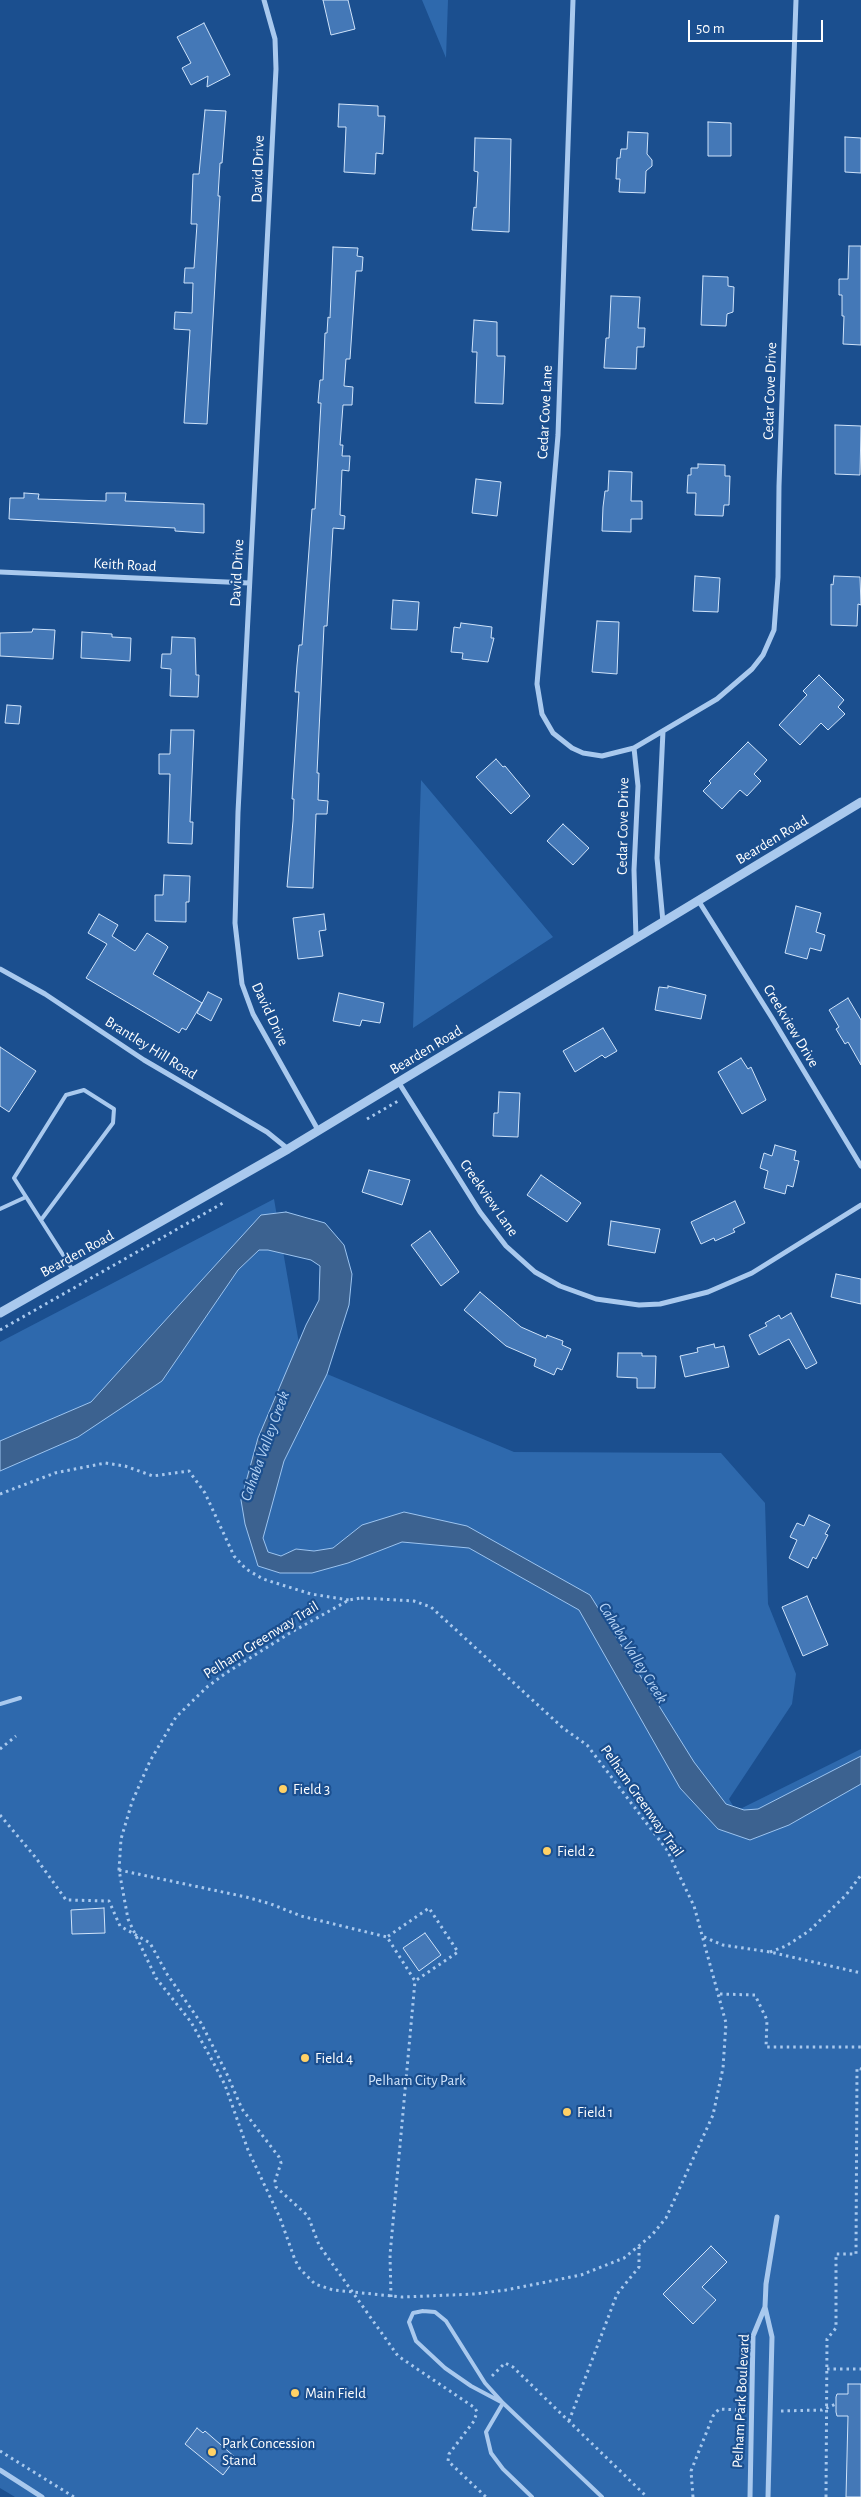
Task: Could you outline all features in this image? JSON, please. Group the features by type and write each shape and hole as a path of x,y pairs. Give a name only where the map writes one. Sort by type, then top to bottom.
{"street":[{"name":"David Drive","path":"264,0 275,39 276,69 238,812 236,947 242,984 253,1014 318,1130"},
{"name":"Cedar Cove Lane","path":"573,0 558,435 538,661 538,700 542,714 552,733 572,748 583,753 602,756 634,748"},
{"name":"Cedar Cove Drive","path":"636,939 634,870 638,786 634,748 717,699 738,684 763,655 774,630 778,577 779,486 796,0"},
{"name":"Keith Road","path":"0,572 249,583"},
{"path":"663,731 656,858 663,923"},
{"name":"Bearden Road","path":"0,1313 288,1149 861,802"},
{"name":"Creekview Drive","path":"698,900 861,1166"},
{"name":"Brantley Hill Road","path":"0,969 45,994 144,1060 267,1132 288,1149"},
{"name":"Creekview Lane","path":"400,1082 480,1212 506,1246 536,1272 560,1286 596,1299 632,1305 660,1304 708,1292 752,1273 861,1205"},
{"name":"Pelham Park Boulevard","path":"768,2497 772,2337 765,2307 766,2284 777,2217"},
{"name":"Pelham Park Boulevard","path":"750,2497 753,2336 765,2307"},
{"path":"0,2470 41,2497"}],"lane":[{"path":"41,1220 112,1124 114,1109 84,1090 66,1095 14,1178 74,1272"},
{"path":"0,1209 26,1197"},
{"path":"0,1704 20,1698"},
{"path":"504,2403 471,2386 445,2368 416,2341 409,2322 413,2314 423,2311 435,2312 446,2321 485,2383 602,2497"},
{"path":"504,2403 486,2432 491,2453 503,2469 532,2497"}],"path":[{"name":"Pelham Greenway Trail","path":"0,1494 55,1473 105,1463 125,1466 154,1476 189,1471 205,1493 234,1556 246,1569 264,1578 311,1594 349,1600 361,1598 402,1600 431,1607 563,1728 588,1745 667,1850 694,1906 720,1994 726,2022 723,2068 713,2115 666,2218 639,2248 624,2258 590,2271 543,2283 475,2294 390,2297 333,2290 315,2284 300,2269 280,2218 248,2150 225,2085 191,2022 156,1978 128,1919 119,1870 121,1839 132,1802 154,1752 176,1717 207,1687 226,1673 290,1633 349,1600"},
{"path":"0,1749 16,1736"},
{"path":"0,1815 36,1858 66,1900 109,1901 120,1926 150,1943 167,1974 201,2022 242,2109 279,2157 281,2163 275,2181 276,2187 308,2216 319,2246 398,2356 475,2408 477,2412 474,2421 449,2454 448,2461 486,2497"},
{"path":"119,1870 246,1897 301,1916 387,1937 415,1981 390,2255 390,2297"},
{"path":"770,1952 786,1946 809,1931 846,1895 861,1875"},
{"path":"387,1937 429,1908 444,1930 458,1952 415,1981"},
{"path":"704,1937 723,1945 770,1952 861,1974"},
{"path":"720,1994 755,1995 766,2020 766,2047 861,2047"},
{"path":"826,2497 827,2338 836,2328 836,2254 856,2254 859,2153 857,2068 861,2069"},
{"path":"569,2421 617,2294 639,2267 639,2248"},
{"path":"485,2383 505,2363 513,2367 647,2497"},
{"path":"827,2369 861,2369"},
{"path":"770,2410 814,2411 836,2404"},
{"path":"693,2497 691,2471 713,2416 719,2409 752,2410"},
{"path":"0,2451 74,2497"},
{"path":"479,2497 482,2494"}],"green space":[{"path":"422,0 448,0 446,58"},
{"path":"421,780 553,937 413,1028"},
{"name":"Pelham City Park","path":"274,1199 310,1407 327,1374 514,1452 721,1453 765,1503 768,1604 796,1674 792,1704 729,1799 736,1811 861,1749 861,2497 15,2497 0,2488 0,1342"}],"water":[{"name":"Cahaba Valley Creek","path":"286,1212 325,1223 344,1245 352,1274 349,1305 327,1374 284,1461 263,1538 268,1552 281,1556 296,1549 314,1551 333,1548 362,1525 404,1512 467,1526 590,1595 694,1762 726,1804 744,1810 758,1809 861,1756 861,1784 789,1825 750,1840 718,1829 680,1788 579,1610 469,1548 402,1542 348,1563 312,1573 280,1573 258,1566 245,1524 241,1500 258,1438 306,1325 319,1300 320,1266 311,1260 268,1250 259,1250 238,1270 162,1381 78,1437 0,1471 0,1441 91,1402 261,1215"}],"building":[{"path":"323,0 348,0 355,29 331,35"},
{"path":"204,23 230,75 207,87 208,76 191,85 182,68 191,63 177,37"},
{"path":"339,104 378,106 378,116 385,116 383,154 376,153 375,174 344,172 346,127 338,127"},
{"path":"205,110 226,111 222,163 220,163 218,196 220,196 207,424 184,423 190,330 174,329 175,312 192,313 193,283 184,283 185,268 194,268 197,224 191,224 193,174 199,174"},
{"path":"708,122 731,123 731,156 708,156"},
{"path":"628,132 648,133 647,154 652,160 652,166 646,171 645,193 619,192 620,179 616,179 617,158 620,158 621,149 627,149"},
{"path":"845,137 861,138 861,173 845,172"},
{"path":"475,138 511,139 509,232 472,230 474,207 476,208 478,172 474,171"},
{"path":"849,246 861,246 861,345 843,344 844,316 842,316 842,295 839,295 839,279 848,279"},
{"path":"333,247 358,248 357,256 363,257 362,271 356,271 350,359 346,359 344,386 353,387 352,405 343,405 340,445 343,445 342,456 350,456 349,471 342,470 340,515 345,516 344,529 333,528 327,626 324,626 317,773 319,773 318,800 328,801 327,814 316,814 313,888 287,887 293,821 294,799 292,799 299,692 295,692 299,645 302,645 312,509 315,509 321,403 318,403 320,380 323,380 325,333 327,333 328,317 330,318"},
{"path":"703,276 728,277 728,286 734,287 733,312 727,314 726,326 701,325"},
{"path":"611,296 640,297 638,328 645,328 644,347 637,347 636,369 604,368 606,338 609,338"},
{"path":"474,320 497,322 497,356 505,356 503,404 475,403 477,352 472,352"},
{"path":"835,425 861,426 860,475 835,474"},
{"path":"698,464 725,465 725,476 730,476 729,505 724,505 723,516 695,515 696,493 687,493 688,475 691,475 691,468 698,468"},
{"path":"609,471 632,472 631,501 642,501 642,519 631,519 631,532 602,531 603,507 605,491 608,491"},
{"path":"476,479 501,482 497,516 472,513"},
{"path":"24,493 39,494 38,499 106,501 106,493 126,493 125,501 204,504 204,533 175,531 175,528 9,519 10,498 24,498"},
{"path":"695,576 720,578 718,612 693,611"},
{"path":"834,576 860,577 861,605 858,604 857,626 831,625 831,584 833,585"},
{"path":"393,600 419,602 417,630 391,629"},
{"path":"597,621 619,622 617,674 592,672"},
{"path":"461,623 492,627 491,638 494,638 488,662 462,659 463,653 451,652 454,627 460,628"},
{"path":"33,629 55,630 53,659 0,656 0,633 32,632"},
{"path":"82,632 112,634 112,637 131,638 130,661 81,658"},
{"path":"172,637 195,638 196,675 199,675 198,697 170,696 171,669 161,668 162,654 171,654"},
{"path":"819,675 844,700 838,707 845,714 828,730 821,723 800,745 779,725 807,695 803,691"},
{"path":"7,705 21,706 19,724 5,723"},
{"path":"171,730 194,730 190,822 193,822 192,844 168,843 170,774 159,774 159,754 170,754"},
{"path":"748,742 767,760 754,774 761,781 747,796 740,790 722,809 703,791 711,783 709,781"},
{"path":"496,759 503,767 505,766 530,796 511,814 476,777"},
{"path":"563,824 589,848 573,865 547,841"},
{"path":"164,875 190,876 189,902 186,902 186,922 155,921 155,895 163,895"},
{"path":"796,906 821,913 816,932 825,935 821,951 810,948 807,959 785,953"},
{"path":"99,914 118,925 112,936 135,951 147,933 168,947 153,974 202,1003 186,1030 182,1028 179,1033 86,978 107,944 88,933"},
{"path":"324,914 326,930 319,931 323,956 298,959 293,918"},
{"path":"668,986 706,995 701,1019 655,1010 659,987 668,988"},
{"path":"208,992 222,999 211,1021 197,1013"},
{"path":"339,993 384,1003 380,1023 362,1020 360,1026 333,1021"},
{"path":"848,998 861,1020 861,1065 848,1042 845,1044 836,1029 839,1027 829,1010"},
{"path":"603,1028 617,1051 605,1058 602,1055 575,1072 563,1051"},
{"path":"0,1047 36,1071 9,1112 0,1106"},
{"path":"741,1058 748,1069 751,1067 766,1100 742,1114 718,1072"},
{"path":"499,1092 520,1093 518,1137 493,1136 494,1113 498,1113"},
{"path":"775,1145 796,1151 794,1160 799,1161 793,1187 787,1185 785,1194 764,1188 768,1171 760,1168 764,1153 772,1156"},
{"path":"369,1170 410,1180 402,1205 362,1192"},
{"path":"541,1175 581,1203 567,1222 527,1195"},
{"path":"735,1201 745,1223 733,1229 735,1232 715,1241 714,1238 701,1244 691,1222"},
{"path":"611,1221 660,1229 655,1253 608,1245"},
{"path":"430,1231 459,1272 441,1286 411,1245"},
{"path":"836,1274 861,1279 861,1304 831,1297"},
{"path":"480,1292 521,1327 546,1338 547,1335 563,1341 562,1345 571,1349 562,1370 557,1368 554,1375 534,1366 536,1359 506,1346 464,1310"},
{"path":"791,1313 817,1363 806,1369 789,1339 759,1355 749,1335 767,1326 765,1323 779,1315 781,1319"},
{"path":"714,1344 715,1348 724,1346 729,1367 685,1377 680,1356 698,1352 697,1348"},
{"path":"618,1353 642,1353 642,1356 656,1356 655,1388 637,1388 637,1378 617,1377"},
{"path":"809,1515 830,1525 825,1534 828,1535 816,1559 813,1557 808,1568 789,1558 797,1540 790,1537 797,1523 804,1526"},
{"path":"807,1596 828,1645 803,1656 782,1607"},
{"path":"104,1908 105,1933 72,1934 71,1910"},
{"path":"425,1933 441,1955 419,1971 403,1948"},
{"path":"711,2246 727,2262 702,2287 716,2300 693,2324 663,2294"},
{"path":"848,2384 861,2384 861,2497 846,2497 848,2416 837,2416 836,2412 837,2394 848,2394"},
{"name":"Park Concession Stand","path":"197,2428 203,2433 205,2431 236,2458 223,2475 185,2444"}],"place":[{"name":"Field 3","path":"283,1789"},
{"name":"Field 2","path":"547,1851"},
{"name":"Field 4","path":"305,2058"},
{"name":"Field 1","path":"567,2112"},
{"name":"Main Field","path":"295,2393"},
{"name":"Park Concession Stand","path":"212,2452"}]}
